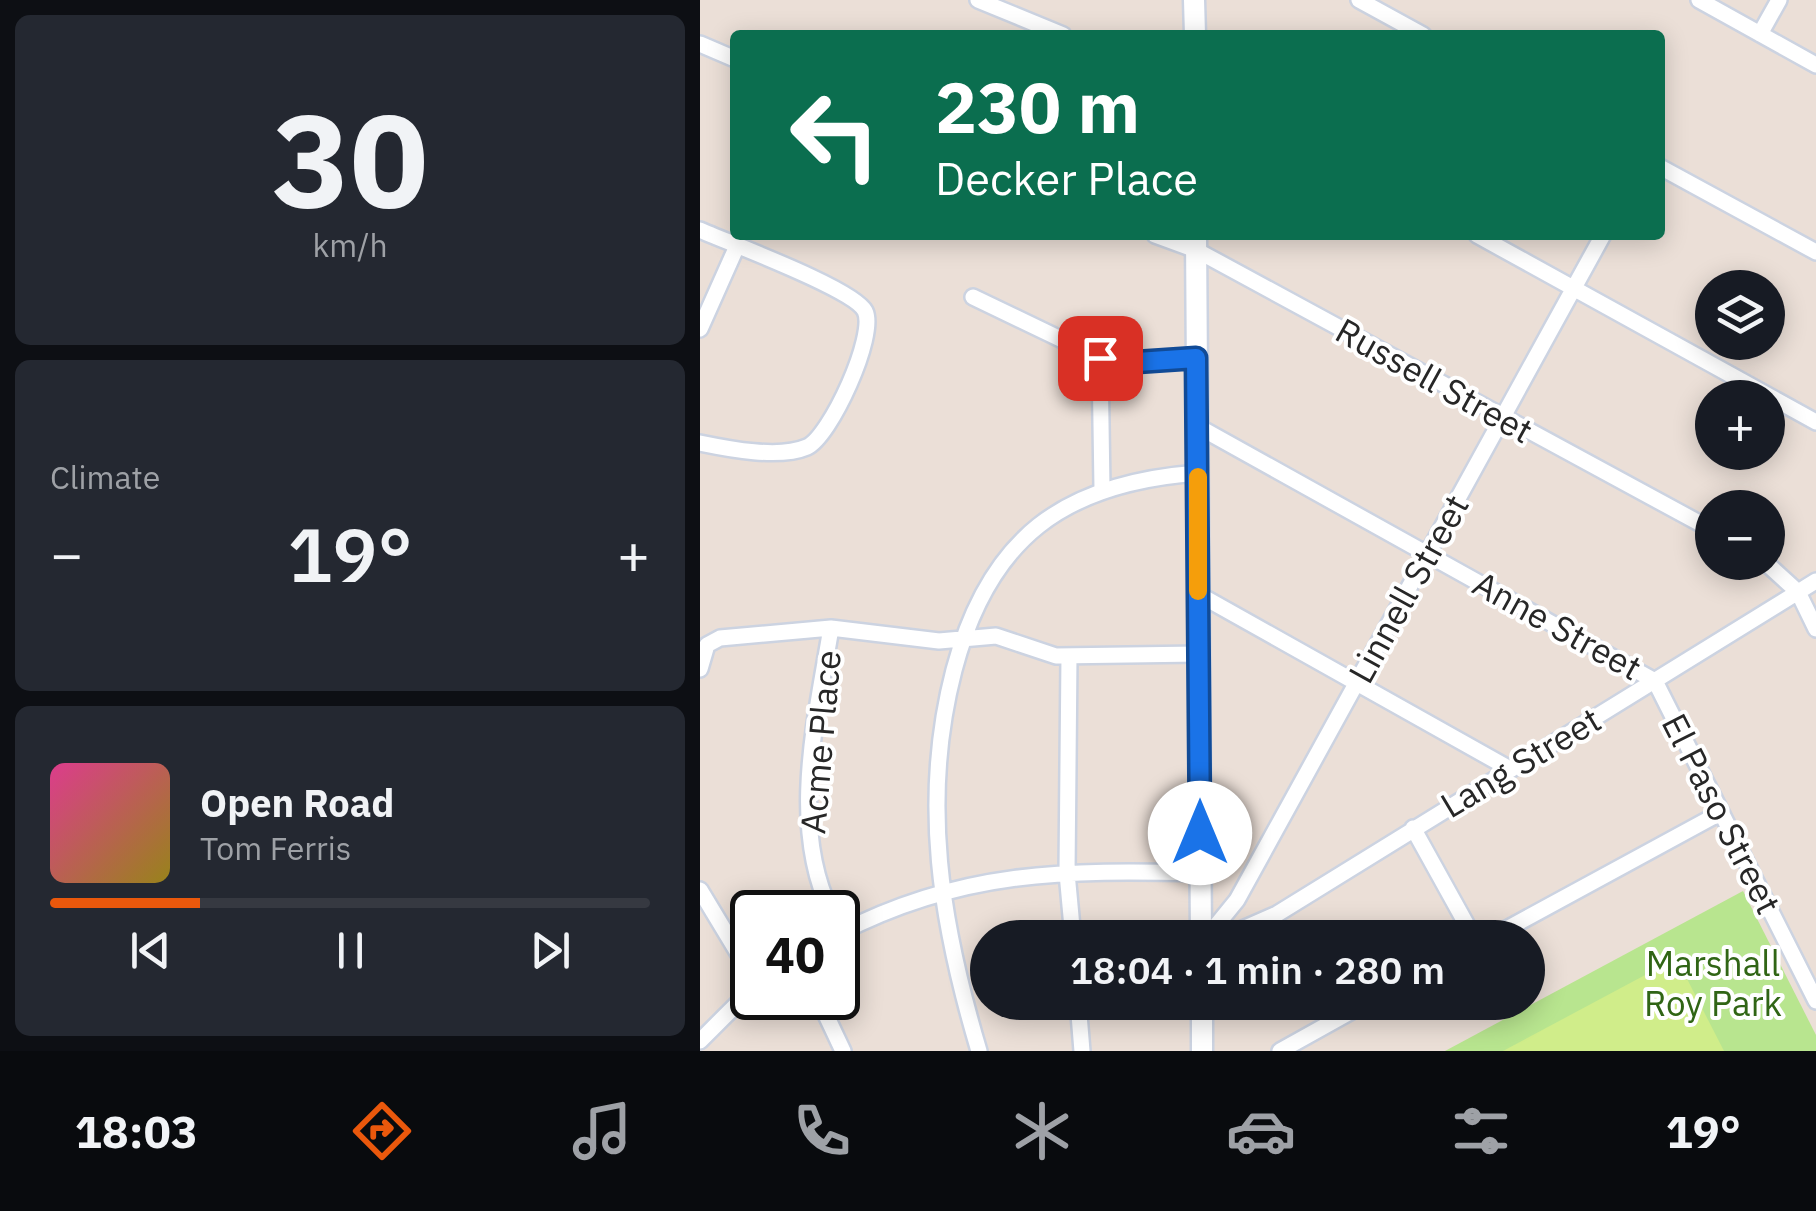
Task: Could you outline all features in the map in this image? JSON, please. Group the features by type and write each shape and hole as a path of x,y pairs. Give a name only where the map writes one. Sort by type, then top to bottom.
{"street":[{"path":"978,0 1051,30"},
{"path":"1194,0 1195,30"},
{"path":"1358,0 1415,30"},
{"path":"1699,0 1728,7 1760,34 1816,65"},
{"path":"1760,34 1780,0"},
{"path":"700,44 730,57"},
{"path":"1665,170 1816,252"},
{"path":"700,230 832,286 866,311 864,349 826,428 808,446 748,450 700,443"},
{"path":"1486,240 1816,422"},
{"name":"Linnell Street","path":"1219,920 1236,900 1430,555 1500,418 1600,240"},
{"path":"1196,243 1203,920"},
{"name":"Russell Street","path":"1196,243 1500,418 1695,521"},
{"path":"700,329 736,246"},
{"path":"973,297 1100,358 1137,362 1196,358"},
{"path":"1100,358 1102,489"},
{"name":"Anne Street","path":"1197,426 1654,681"},
{"path":"979,1051 941,891 935,829 938,750 964,638 981,593 1016,544 1060,509 1102,489 1151,477 1198,473"},
{"path":"1785,580 1798,592 1816,628"},
{"name":"Lang Street","path":"1263,920 1816,581"},
{"path":"1198,594 1510,769"},
{"path":"700,668 707,645 720,638 831,628 939,642 996,636 1044,655 1199,654"},
{"name":"Acme Place","path":"822,890 814,870 809,828 814,746 831,628"},
{"path":"1069,656 1067,873 1071,920"},
{"name":"El Paso Street","path":"1654,681 1816,1001"},
{"path":"1523,920 1720,813"},
{"path":"1413,828 1464,920"},
{"path":"860,921 941,891 1022,874 1200,872"},
{"path":"700,890 730,940"},
{"path":"700,1041 730,1011"},
{"path":"829,1020 844,1051"},
{"path":"1080,1020 1082,1049"},
{"path":"1202,1020 1202,1051"},
{"path":"1280,1051 1336,1020"}],"green space":[{"name":"Marshall Roy Park","path":"1743,891 1816,1035 1816,1051 1445,1051 1503,1020 1545,1020 1545,997"},
{"path":"1662,966 1684,973 1724,1051 1503,1051"}],"slow traffic":[{"path":"1198,477 1198,591"}],"route":[{"path":"1100,358 1137,362 1196,358 1200,833"}]}
